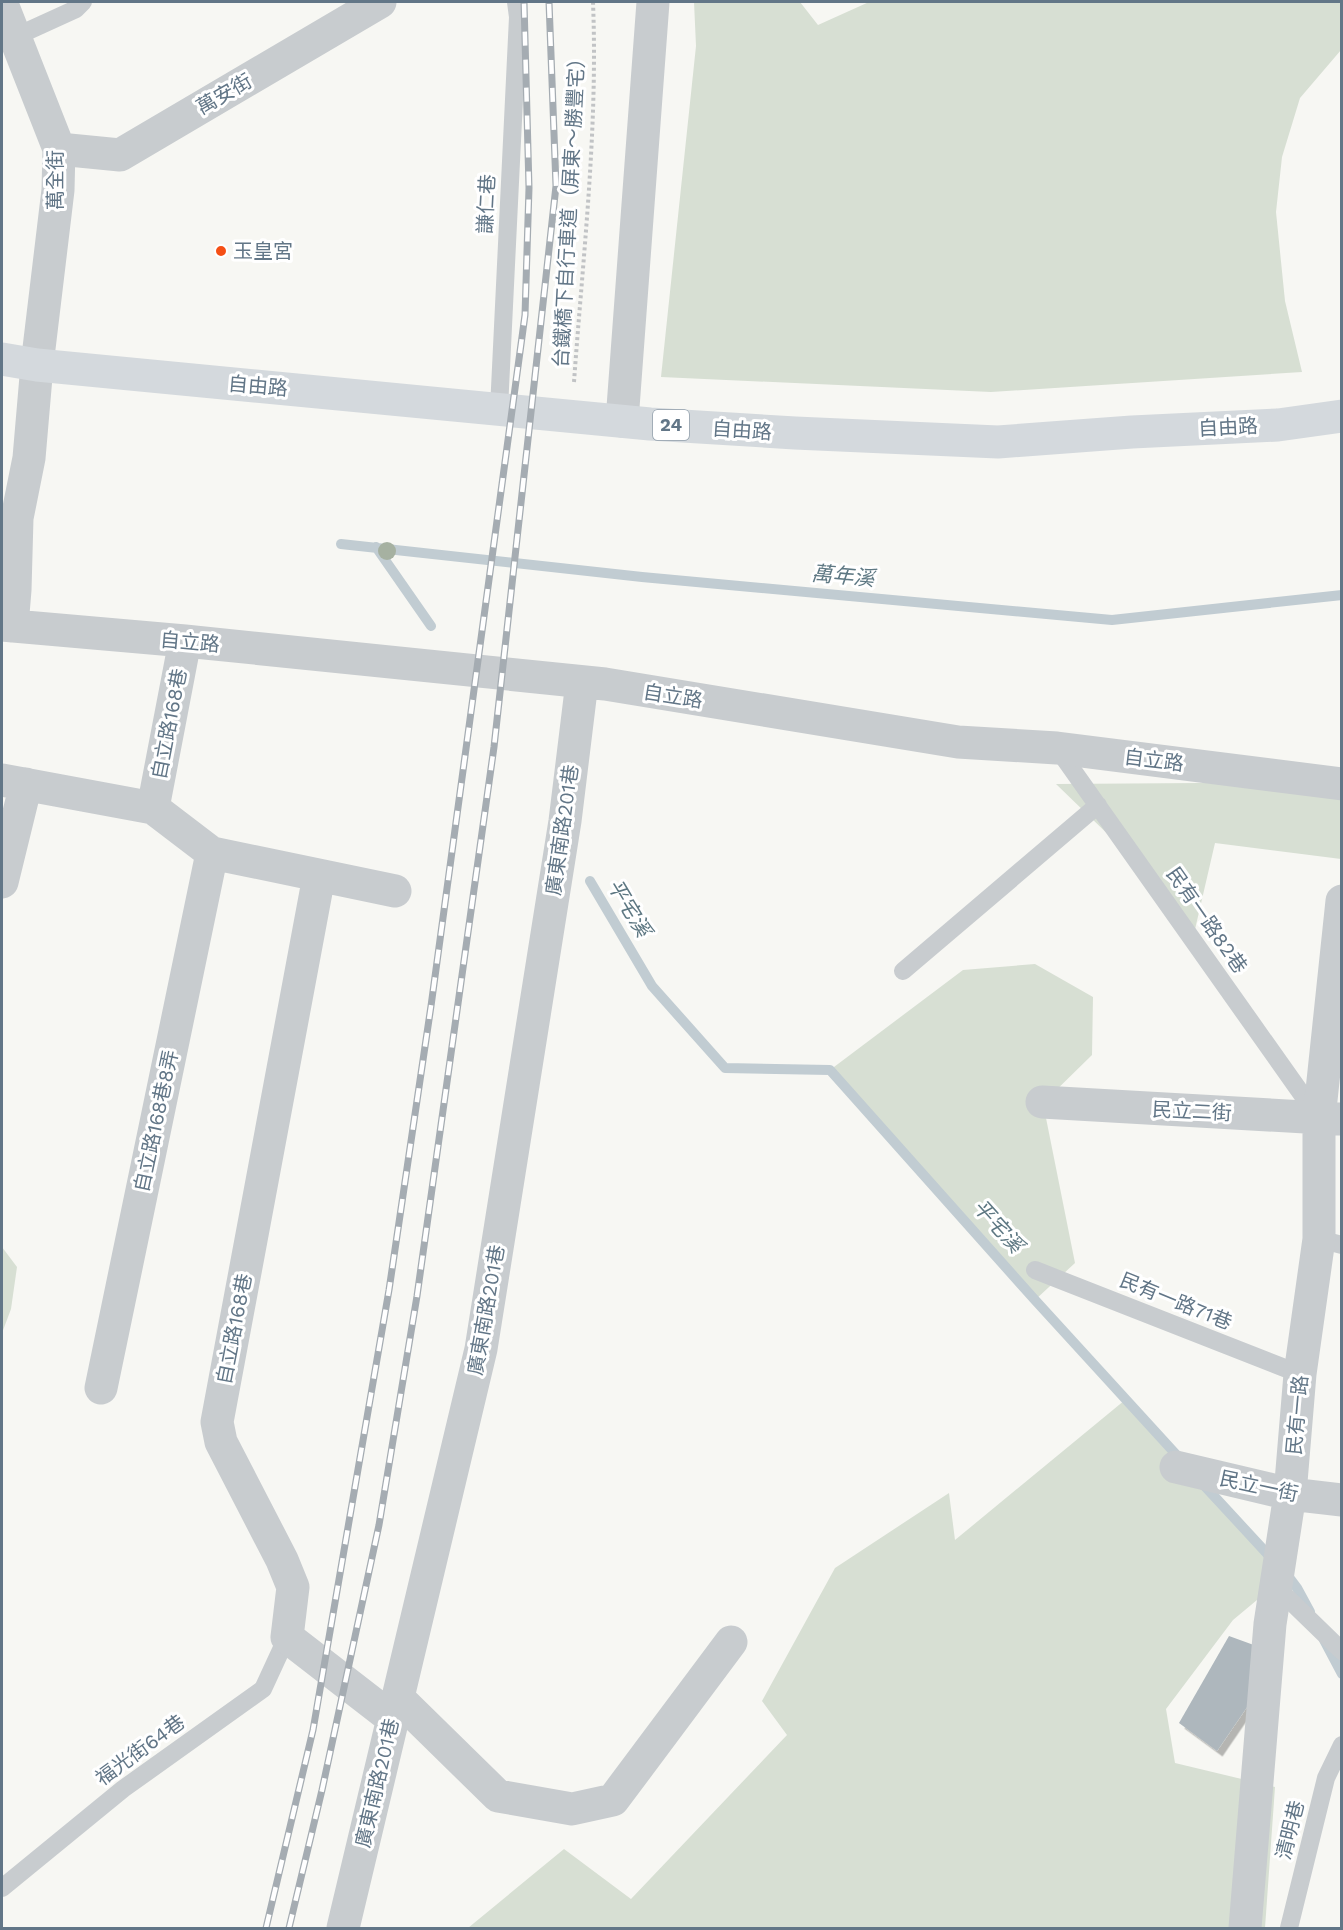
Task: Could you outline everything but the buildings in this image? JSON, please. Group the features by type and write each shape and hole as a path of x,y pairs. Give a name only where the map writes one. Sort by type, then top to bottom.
{"main road":[{"name":"自由路","path":"2,359 37,365 622,421 795,433 998,442 1132,432 1278,425 1341,416"}],"street":[{"name":"萬安街","path":"59,148 120,155 380,2"},
{"path":"622,421 653,2"},
{"name":"萬全街","path":"2,4 8,40 59,148 58,190 37,365 29,458 17,518 15,590 7,625"},
{"name":"自立路","path":"7,625 582,682 958,742 1057,748 1341,784"},
{"name":"自立路168巷","path":"153,808 185,641"},
{"name":"廣東南路201巷","path":"343,1929 481,1349 565,821 582,682"},
{"path":"2,882 14,782 153,808 212,853 395,891"},
{"name":"自立路168巷8弄","path":"101,1388 212,853"},
{"name":"自立路168巷","path":"287,1637 293,1587 282,1560 221,1442 217,1422 319,876"},
{"name":"民有一路","path":"1245,1929 1270,1624 1290,1494 1300,1374 1330,1242 1330,1119 1341,901"},
{"name":"民立二街","path":"1042,1102 1330,1119"},
{"name":"民立一街","path":"1176,1467 1290,1494 1341,1500"},
{"path":"287,1637 395,1708 498,1796 572,1809 613,1800 731,1642"}],"lane":[{"path":"8,40 76,9 83,2"},
{"name":"謙仁巷","path":"499,409 518,17 516,2"},
{"name":"民有一路82巷","path":"1057,748 1330,1119"},
{"path":"903,971 1098,805"},
{"name":"民有一路71巷","path":"1035,1270 1300,1374"},
{"path":"1275,1586 1341,1651"},
{"name":"福光街64巷","path":"2,1888 123,1789 263,1689 287,1637"},
{"name":"清明巷","path":"1289,1929 1326,1778 1341,1745"}],"path":[{"name":"台鐵橋下自行車道（屏東～勝豐宅）","path":"572,416 588,205 592,116 593,2"}],"shaded area":[{"path":"694,2 800,2 818,25 869,2 1341,2 1341,50 1300,98 1282,157 1276,212 1285,301 1302,372 991,392 661,377 696,46"},
{"path":"1341,782 1341,859 1215,843 1193,938 1120,846 1056,784"},
{"path":"1035,964 1093,997 1092,1055 1043,1103 1075,1263 1035,1300 830,1070 963,970"},
{"path":"2,1247 17,1267 11,1309 2,1333"},
{"path":"1125,1400 1287,1575 1233,1620 1166,1709 1175,1763 1275,1787 1265,1928 468,1928 564,1849 631,1899 787,1735 762,1701 835,1568 949,1493 955,1540"}],"waterway":[{"name":"萬年溪","path":"341,544 642,577 1112,620 1342,595"},
{"name":"平宅溪","path":"376,547 431,626"},
{"name":"平宅溪","path":"590,881 652,986 725,1068 830,1070 1183,1462"},
{"name":"平宅溪","path":"1201,1482 1274,1561"},
{"name":"平宅溪","path":"1285,1572 1310,1612"},
{"name":"平宅溪","path":"1324,1640 1342,1674"}],"railway":[{"path":"266,1928 313,1730 389,1290 431,1006 525,315 529,188 524,2"},
{"path":"289,1928 322,1790 379,1525 417,1296 494,747 556,186 549,2"}],"place":[{"name":"玉皇宮","path":"221,251"}]}
